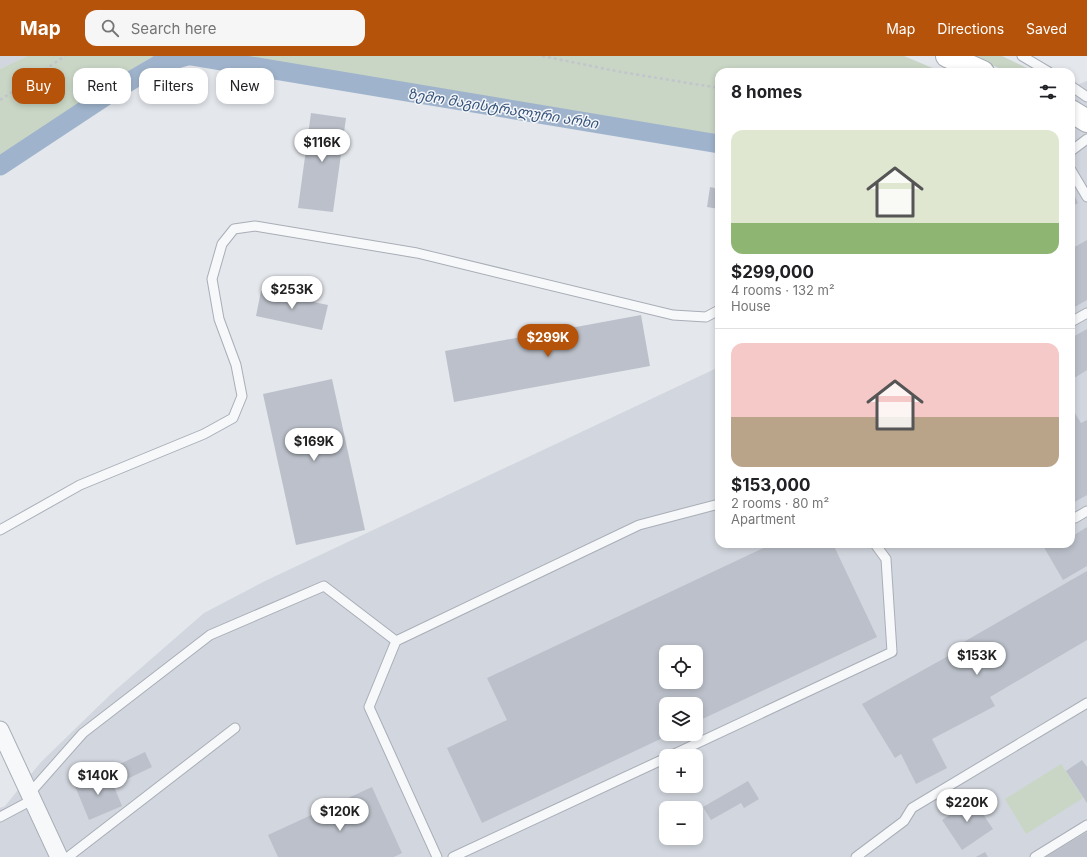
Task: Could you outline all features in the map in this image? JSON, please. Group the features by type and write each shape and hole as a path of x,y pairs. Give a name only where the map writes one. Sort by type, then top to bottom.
{"street":[{"path":"948,56 974,68"},
{"path":"1075,114 1087,121"},
{"path":"0,730 58,857"}],"lane":[{"path":"1026,57 1043,68"},
{"path":"1075,89 1087,97"},
{"path":"1075,148 1087,139"},
{"path":"1075,177 1087,197"},
{"path":"0,530 80,485 204,434 233,418 242,396 236,365 219,319 212,279 222,244 234,229 255,226 417,253 673,315 706,317 715,312"},
{"path":"1075,320 1087,313"},
{"path":"437,857 369,707 396,641 639,525 715,505"},
{"path":"1075,518 1087,511"},
{"path":"685,749 892,652 886,559 878,548"},
{"path":"0,817 31,797 83,732 210,635 324,586 396,641"},
{"path":"856,857 904,821 912,808 1087,703"},
{"path":"68,857 235,728"},
{"path":"453,857 659,761"},
{"path":"1035,857 1087,825"}],"path":[{"path":"0,100 65,56"},
{"path":"542,56 621,72 715,87"}],"shaded area":[{"path":"0,56 27,56 0,69"},
{"path":"1087,81 1087,857 0,857 0,808 5,806 41,762 111,694 204,613 265,581 715,369 715,548 1075,548 1075,86"}],"green space":[{"path":"27,56 155,56 131,70 131,68 73,68 73,104 79,104 0,155 0,69"},
{"path":"245,56 904,56 932,68 715,68 715,136"},
{"path":"973,56 1002,56 1027,68 998,68"},
{"path":"1061,764 1083,798 1026,834 1005,799"}],"building":[{"path":"311,113 346,118 333,212 298,208"},
{"path":"710,187 715,188 715,208 707,207"},
{"path":"1075,197 1078,203 1075,205"},
{"path":"1087,240 1087,300 1075,307 1075,247"},
{"path":"261,291 328,305 322,330 256,316"},
{"path":"641,315 650,366 454,402 445,351"},
{"path":"1087,329 1087,370 1075,378 1075,336"},
{"path":"332,379 365,530 296,545 263,394"},
{"path":"1075,413 1081,423 1087,420 1087,495 1075,502"},
{"path":"1087,527 1087,566 1063,580 1044,548 1075,548 1075,534"},
{"path":"763,548 835,548 877,637 703,719 703,697 659,697 659,740 482,823 447,748 507,720 487,678"},
{"path":"1087,571 1087,640 990,697 995,706 932,739 947,768 916,784 901,754 895,758 862,704 950,655 948,651"},
{"path":"145,752 152,767 127,779 120,764"},
{"path":"1082,760 1087,767 1087,803 1066,771"},
{"path":"108,772 122,806 89,820 75,786"},
{"path":"748,781 759,799 744,808 741,803 711,820 703,807"},
{"path":"372,787 402,853 394,857 278,857 268,835"},
{"path":"970,795 993,829 962,850 942,820 953,813 950,808"},
{"path":"1087,832 1087,857 1045,857"},
{"path":"985,852 988,857 976,857"}],"waterway":[{"name":"ზემო მაგისტრალური არხი","path":"0,166 115,90 159,64 187,56"},
{"name":"ზემო მაგისტრალური არხი","path":"191,56 715,143"}]}
